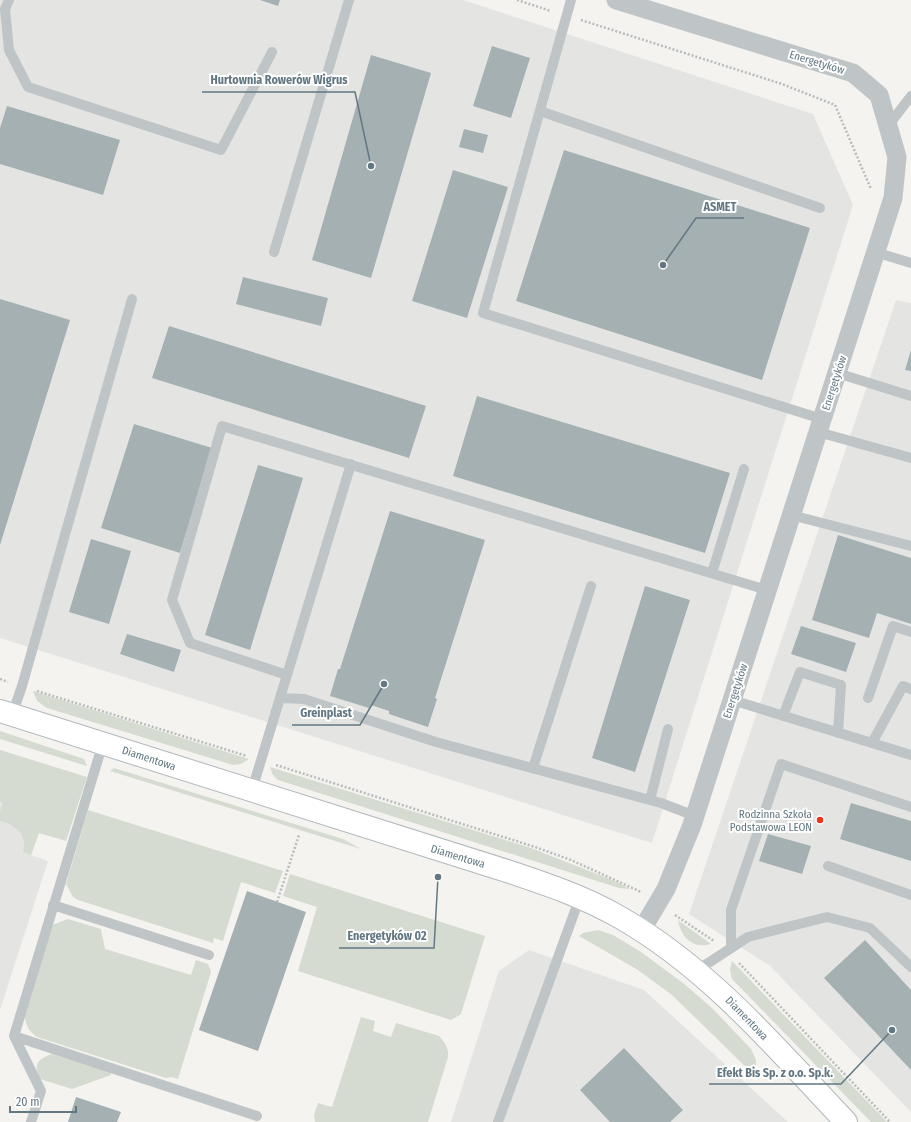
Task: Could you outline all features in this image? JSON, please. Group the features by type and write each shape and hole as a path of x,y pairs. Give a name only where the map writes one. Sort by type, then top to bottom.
{"street":[{"name":"Energetyków","path":"616,0 854,73 879,95 897,157 893,198 694,816 666,889 641,931"},
{"name":"Diamentowa","path":"6,713 514,873 580,897 622,918 667,947 696,970 740,1010 846,1122"}],"lane":[{"path":"9,0 6,9 9,50 28,87 221,150 272,52"},
{"path":"274,252 349,0"},
{"path":"571,0 483,313 820,425 911,458"},
{"path":"888,126 911,96"},
{"path":"540,111 820,208"},
{"path":"875,252 911,263"},
{"path":"6,713 24,678 132,298"},
{"path":"837,373 911,396"},
{"path":"287,675 190,643 172,600 222,426 767,590"},
{"path":"252,790 351,464"},
{"path":"712,573 744,469"},
{"path":"791,515 911,546"},
{"path":"533,768 591,586"},
{"path":"868,698 893,626 911,632"},
{"path":"783,716 800,672 807,674 841,685 838,733"},
{"path":"872,743 903,686 911,689"},
{"path":"280,698 304,699 436,742 650,800 694,816"},
{"path":"732,700 911,755"},
{"path":"650,800 668,729"},
{"path":"31,1122 41,1092 14,1036 103,743"},
{"path":"731,948 731,910 781,764 911,807"},
{"path":"828,866 911,895"},
{"path":"498,1122 580,897"},
{"path":"53,905 209,955"},
{"path":"696,970 748,937 827,917 870,928 911,967"},
{"path":"14,1036 257,1116"}],"path":[{"path":"517,0 782,84 836,105 871,188"},
{"path":"277,902 299,835"}],"shaded area":[{"path":"0,0 463,0 813,114 853,205 652,843 0,638"},
{"path":"896,300 911,303 911,1112 770,966 689,914"},
{"path":"33,691 249,759 241,764 233,765 47,708 37,701"},
{"path":"0,731 84,759 87,766 0,739"},
{"path":"0,750 87,777 66,841 39,833 31,855 23,852 24,841 16,828 0,821 0,811 3,803 0,802"},
{"path":"0,757 54,837 38,833 31,855 48,861 0,1010"},
{"path":"270,767 531,848 617,882 630,889 619,888 278,780 273,775"},
{"path":"114,768 343,839 361,849 110,771"},
{"path":"88,810 283,871 275,893 241,882 223,941 214,938 213,943 78,900 73,897 66,884"},
{"path":"290,874 485,936 461,1014 451,1020 298,971 317,907 283,896"},
{"path":"68,919 101,929 105,949 191,975 196,960 208,964 211,972 178,1079 171,1077 166,1078 37,1037 28,1028 25,1017 52,925"},
{"path":"678,920 711,944 699,945 689,941 682,932"},
{"path":"598,930 613,935 641,952 683,983 712,1008 751,1049 756,1060 756,1070 753,1074 672,995 638,970 579,936 583,933"},
{"path":"529,950 644,990 788,1122 451,1122 499,971"},
{"path":"732,961 887,1122 871,1122 732,979 730,970"},
{"path":"361,1017 375,1021 373,1031 391,1037 396,1023 439,1036 445,1043 448,1051 448,1057 428,1122 315,1122 314,1115 318,1103 332,1107"},
{"path":"52,1054 111,1072 111,1075 72,1089 40,1079 37,1070 38,1063 43,1058"}],"building":[{"path":"260,0 280,0 278,6"},
{"path":"492,46 530,58 511,118 473,106"},
{"path":"371,55 431,73 371,278 312,260"},
{"path":"7,106 120,140 103,195 0,164 0,128"},
{"path":"464,129 488,135 483,153 459,147"},
{"path":"564,150 810,228 762,380 516,301"},
{"path":"453,170 508,187 467,318 412,301"},
{"path":"243,277 328,298 321,326 236,304"},
{"path":"0,299 70,320 0,545"},
{"path":"169,326 426,406 409,458 152,378"},
{"path":"911,350 911,371 905,370"},
{"path":"477,396 730,473 705,553 453,476"},
{"path":"134,424 212,448 180,553 101,528"},
{"path":"258,465 303,478 250,650 205,635"},
{"path":"390,511 485,540 435,698 437,699 428,727 389,714 389,711 371,705 369,708 330,696"},
{"path":"838,535 911,558 911,624 877,613 869,638 812,620"},
{"path":"91,539 131,551 109,624 69,612"},
{"path":"645,586 690,600 635,772 592,758"},
{"path":"801,626 856,643 846,672 791,654"},
{"path":"127,634 181,650 174,672 120,654"},
{"name":"Rodzinna Szkoła Podstawowa LEON","path":"851,803 911,821 911,861 840,839"},
{"path":"768,834 811,846 802,874 759,861"},
{"path":"247,891 306,912 258,1051 199,1030"},
{"path":"865,940 911,990 911,1070 824,978"},
{"path":"624,1048 683,1110 670,1122 610,1122 580,1090"},
{"path":"76,1097 121,1112 117,1122 68,1122"}],"place":[{"name":"Hurtownia Rowerów Wigrus","path":"371,166"},
{"name":"ASMET","path":"663,265"},
{"name":"Greinplast","path":"384,684"},
{"name":"Rodzinna Szkoła Podstawowa LEON","path":"820,820"},
{"name":"Energetyków 02","path":"438,877"},
{"name":"Efekt Bis Sp. z o.o. Sp.k.","path":"892,1030"}]}
